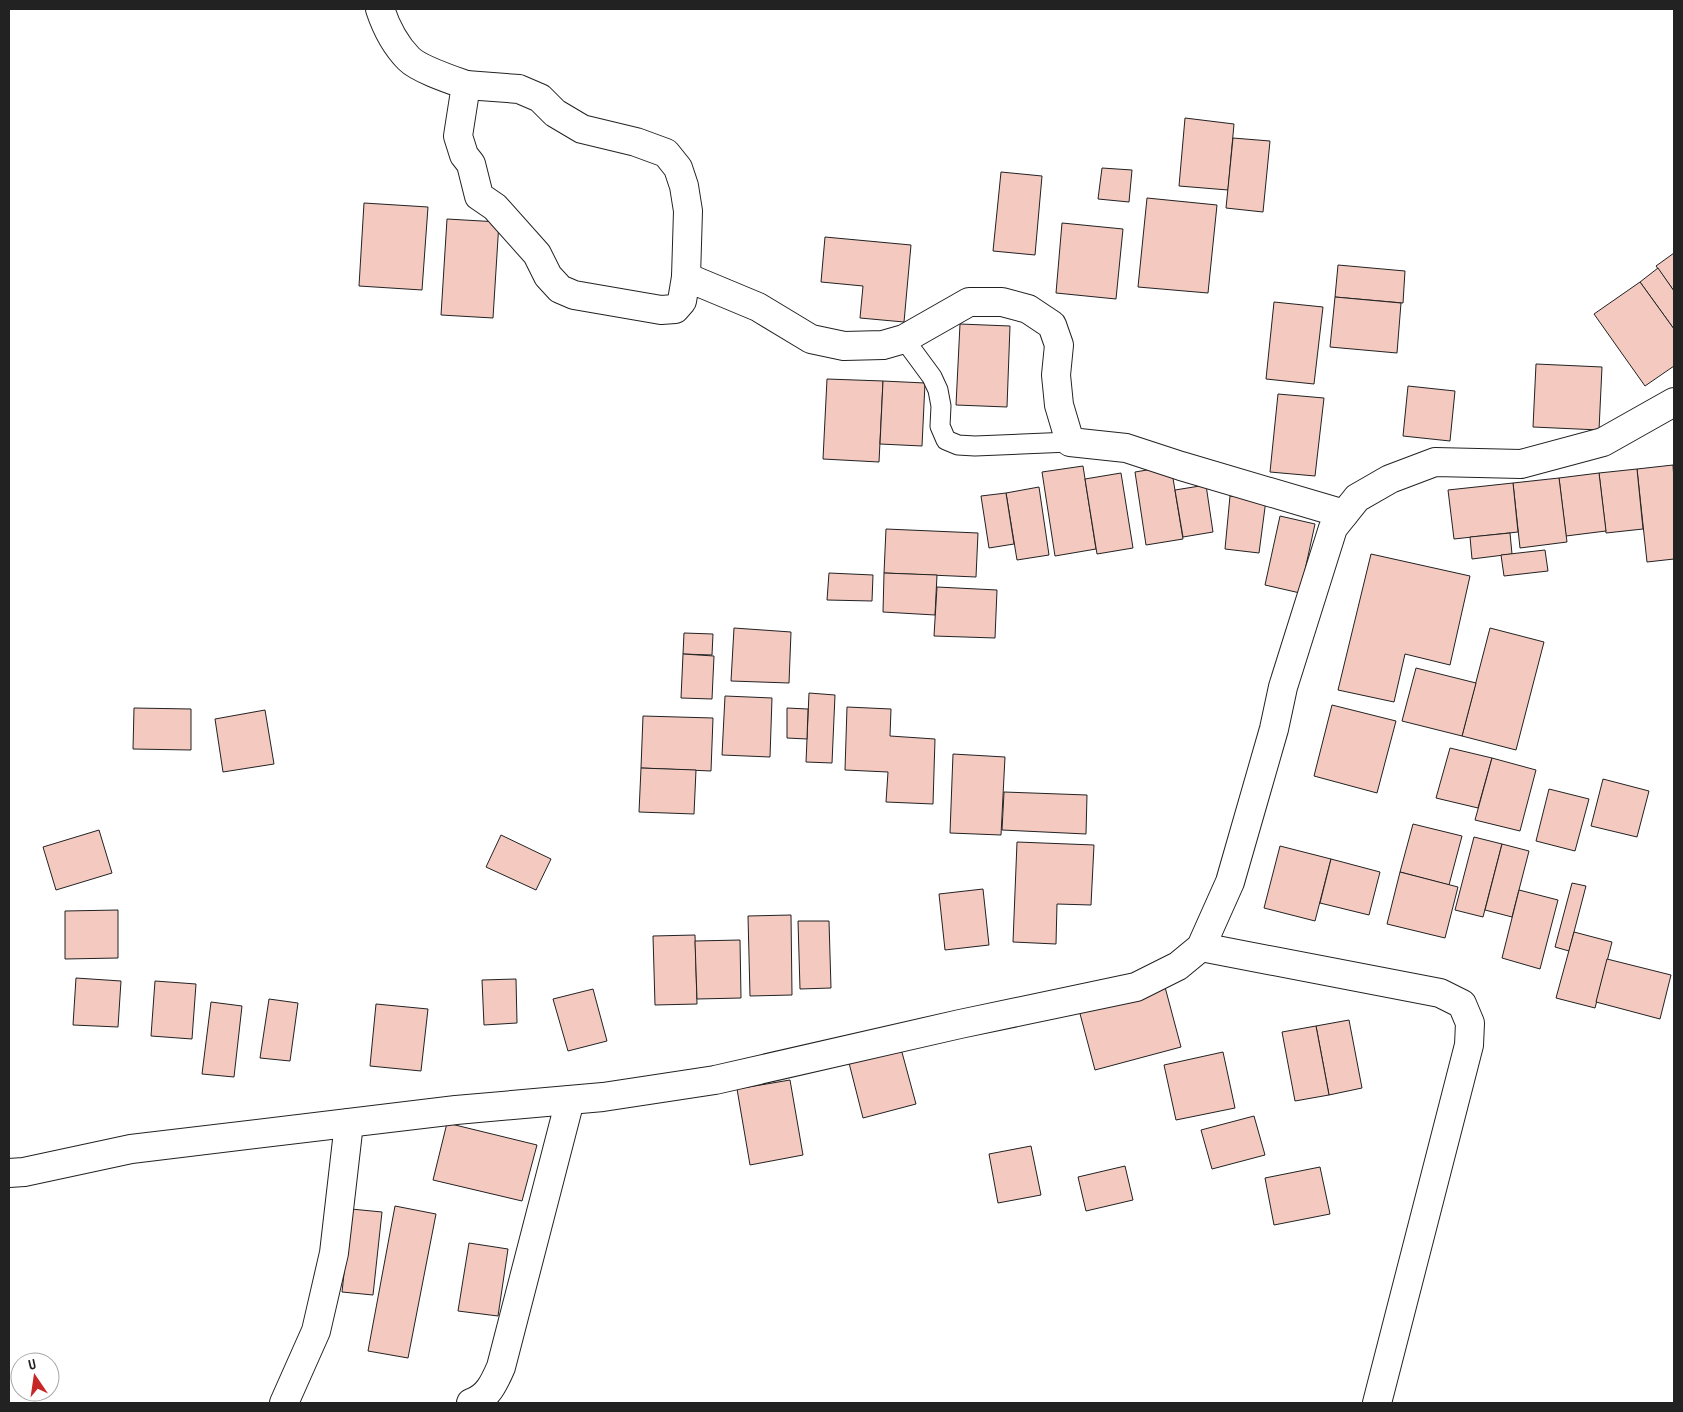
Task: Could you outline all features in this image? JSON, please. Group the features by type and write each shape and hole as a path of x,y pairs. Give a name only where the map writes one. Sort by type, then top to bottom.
{"street":[{"path":"380,9 396,42 410,60 445,78 466,85 519,89 540,98 555,113 582,129 636,142 666,153 678,168 684,186 688,210 686,277 682,301 675,309 662,310 574,295 560,289 548,276 537,254 495,208 479,196 470,164 464,155 458,136 466,85"},
{"path":"686,277 758,306 810,339 844,346 883,345 904,339 969,302 1002,302 1028,310 1052,325 1059,345 1056,375 1060,405 1070,442 1126,448 1344,514"},
{"path":"9,1173 24,1172 130,1149 456,1110 603,1097 715,1080 960,1024 1136,987 1178,966 1201,947 1230,882 1274,729 1286,677 1333,528 1356,498 1390,479 1435,462 1521,464 1603,442 1674,402"},
{"path":"1201,947 1440,992 1462,1004 1470,1023 1469,1045 1377,1403"},
{"path":"471,1403 480,1400 488,1392 496,1380 501,1367 570,1100"},
{"path":"284,1403 316,1332 334,1253 349,1123"}],"lane":[{"path":"904,339 932,377 938,390 941,406 940,426 946,440 958,445 975,446 1070,442"}],"building":[{"path":"1185,118 1234,124 1228,190 1179,186"},
{"path":"1233,138 1270,141 1263,212 1226,208"},
{"path":"1102,168 1132,170 1129,202 1098,199"},
{"path":"1001,172 1042,176 1035,255 993,251"},
{"path":"1147,198 1217,205 1208,293 1138,287"},
{"path":"364,203 428,207 422,290 359,286"},
{"path":"447,219 499,222 493,318 441,315"},
{"path":"1062,223 1123,229 1116,299 1056,293"},
{"path":"825,237 911,245 904,322 860,318 863,286 821,282"},
{"path":"1674,253 1674,291 1656,266"},
{"path":"1338,265 1405,271 1403,303 1335,297"},
{"path":"1658,268 1674,291 1674,329 1640,282"},
{"path":"1640,282 1674,329 1674,366 1645,386 1594,314"},
{"path":"1335,297 1401,303 1397,353 1330,347"},
{"path":"1274,302 1323,307 1314,384 1266,379"},
{"path":"960,324 1010,326 1007,407 956,405"},
{"path":"1536,364 1602,367 1599,430 1533,427"},
{"path":"827,379 883,381 879,462 823,459"},
{"path":"883,381 925,383 922,446 880,444"},
{"path":"1408,386 1455,391 1450,441 1403,436"},
{"path":"1278,394 1324,398 1315,476 1270,472"},
{"path":"1673,465 1674,559 1647,562 1637,469"},
{"path":"1083,466 1096,549 1055,556 1042,472"},
{"path":"1171,466 1183,539 1146,545 1135,472"},
{"path":"1637,469 1643,529 1606,533 1599,473"},
{"path":"1121,473 1133,548 1097,554 1085,479"},
{"path":"1599,473 1606,531 1566,536 1559,478"},
{"path":"1559,478 1567,542 1520,548 1513,483"},
{"path":"1513,483 1518,532 1454,539 1448,490"},
{"path":"1206,485 1213,532 1183,537 1175,490"},
{"path":"1039,487 1049,555 1017,560 1006,493"},
{"path":"1006,493 1014,544 989,548 981,496"},
{"path":"1230,496 1266,500 1259,553 1225,549"},
{"path":"1280,516 1315,524 1300,593 1265,585"},
{"path":"886,529 978,533 976,577 884,573"},
{"path":"1510,533 1512,554 1472,559 1470,537"},
{"path":"1545,550 1548,571 1504,576 1501,555"},
{"path":"1371,554 1470,576 1450,665 1405,654 1394,702 1338,690"},
{"path":"829,573 873,575 872,601 827,600"},
{"path":"884,573 937,575 935,615 883,612"},
{"path":"937,587 997,590 995,638 934,636"},
{"path":"734,628 791,632 789,683 731,681"},
{"path":"1490,628 1544,642 1516,750 1462,736"},
{"path":"684,633 713,634 712,655 683,654"},
{"path":"683,654 714,656 712,699 681,698"},
{"path":"1416,668 1476,683 1462,736 1402,721"},
{"path":"809,693 835,695 832,763 806,762"},
{"path":"725,696 772,698 770,757 722,755"},
{"path":"1332,705 1396,721 1377,793 1314,776"},
{"path":"847,707 891,709 890,736 935,739 933,804 886,802 888,772 845,770"},
{"path":"134,708 191,709 191,750 133,749"},
{"path":"787,708 808,709 807,739 787,738"},
{"path":"265,710 274,764 223,772 215,719"},
{"path":"643,716 713,718 711,771 641,768"},
{"path":"1450,748 1492,758 1478,808 1436,798"},
{"path":"953,754 1005,757 1001,835 950,833"},
{"path":"1492,758 1536,770 1520,831 1475,820"},
{"path":"641,768 696,770 694,814 639,812"},
{"path":"1603,779 1649,791 1637,837 1591,826"},
{"path":"1549,789 1589,799 1575,851 1536,841"},
{"path":"1004,792 1087,795 1086,834 1002,830"},
{"path":"1413,824 1462,836 1449,885 1400,872"},
{"path":"99,830 112,873 56,890 43,847"},
{"path":"501,835 551,859 536,890 486,867"},
{"path":"1474,837 1502,844 1483,917 1455,910"},
{"path":"1017,842 1094,845 1091,905 1057,904 1056,944 1013,942"},
{"path":"1502,844 1529,851 1512,917 1485,910"},
{"path":"1280,846 1331,859 1315,921 1264,908"},
{"path":"1331,859 1380,872 1369,915 1320,903"},
{"path":"1400,872 1458,887 1445,938 1387,924"},
{"path":"1572,883 1586,886 1569,951 1555,947"},
{"path":"983,889 989,945 945,950 939,894"},
{"path":"1519,890 1558,900 1540,969 1502,958"},
{"path":"118,910 118,958 65,959 65,911"},
{"path":"791,915 792,995 750,996 748,916"},
{"path":"798,921 829,921 831,988 800,989"},
{"path":"1574,932 1612,942 1595,1008 1556,998"},
{"path":"695,935 697,1004 655,1005 653,936"},
{"path":"740,940 741,998 697,999 695,941"},
{"path":"1607,959 1671,975 1660,1019 1596,1002"},
{"path":"76,978 121,981 118,1027 73,1025"},
{"path":"516,979 517,1023 484,1025 482,980"},
{"path":"155,981 196,984 192,1039 151,1036"},
{"path":"1165,987 1181,1047 1095,1070 1079,1010"},
{"path":"593,989 607,1041 568,1051 553,999"},
{"path":"269,999 298,1003 290,1061 260,1058"},
{"path":"211,1002 242,1006 234,1077 202,1074"},
{"path":"376,1004 428,1009 421,1071 370,1066"},
{"path":"1349,1020 1362,1088 1329,1095 1316,1026"},
{"path":"1316,1026 1329,1095 1295,1101 1282,1032"},
{"path":"900,1045 916,1104 863,1118 848,1059"},
{"path":"1223,1052 1235,1108 1176,1120 1164,1065"},
{"path":"790,1080 803,1155 750,1165 737,1089"},
{"path":"1254,1116 1265,1155 1212,1169 1201,1130"},
{"path":"447,1123 537,1145 522,1201 433,1180"},
{"path":"1031,1146 1041,1195 998,1203 989,1154"},
{"path":"1125,1166 1133,1200 1086,1211 1078,1177"},
{"path":"1320,1167 1330,1214 1274,1225 1265,1178"},
{"path":"395,1206 436,1214 408,1358 368,1351"},
{"path":"351,1209 382,1212 373,1295 342,1292"},
{"path":"469,1243 508,1249 498,1316 458,1311"}]}
